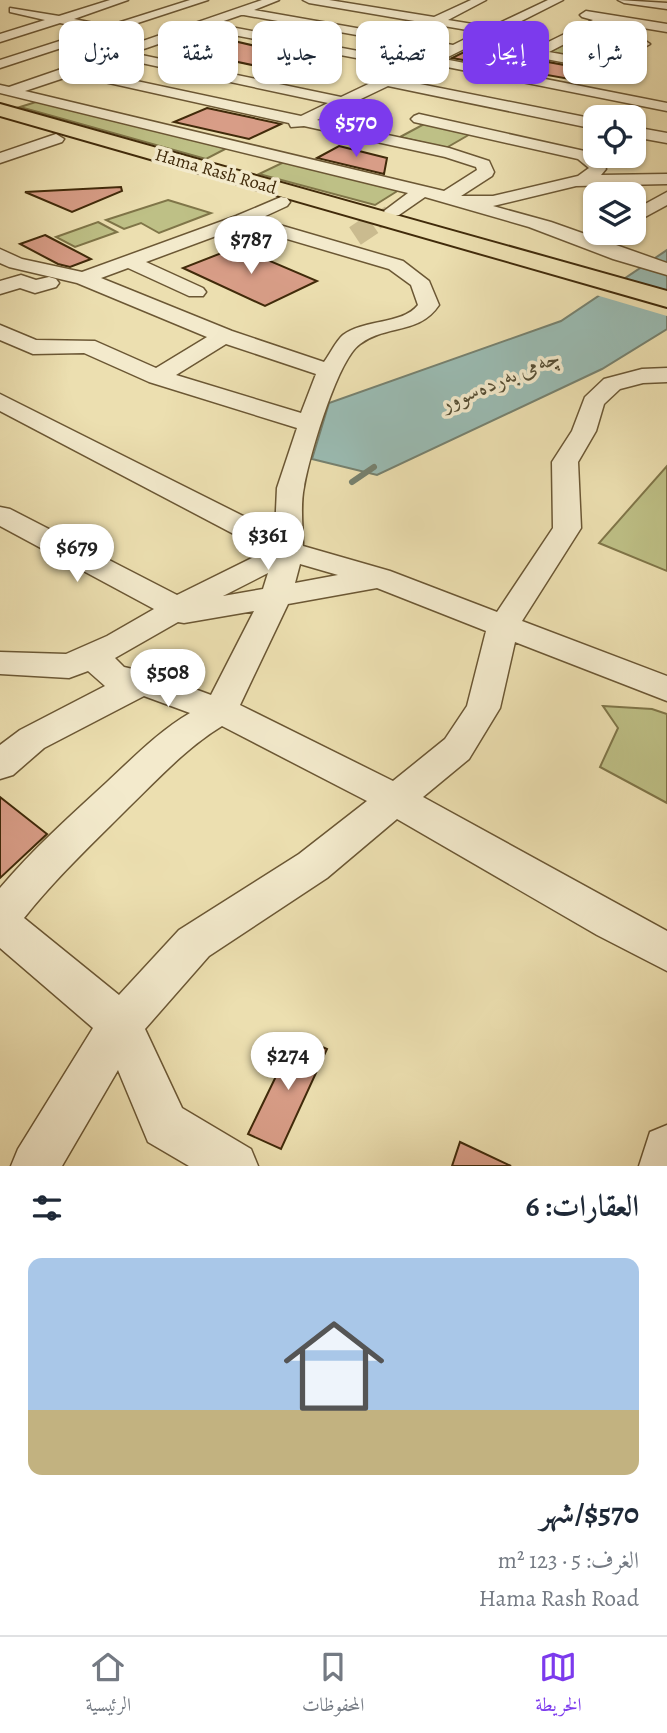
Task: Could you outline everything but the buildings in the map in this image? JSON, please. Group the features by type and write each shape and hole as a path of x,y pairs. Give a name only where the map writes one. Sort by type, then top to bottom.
{"highway":[{"name":"Hama Rash Road","path":"3,97 204,167 446,242 589,282"},
{"name":"Hama Rash Road","path":"0,123 281,202 446,242"},
{"path":"589,282 667,299"},
{"path":"589,282 667,311"}],"street":[{"path":"0,38 122,0"},
{"path":"136,21 202,0"},
{"path":"212,21 273,0"},
{"path":"309,0 436,21 475,3"},
{"path":"514,21 557,0"},
{"path":"633,1 667,6"},
{"path":"446,2 475,3"},
{"path":"8,9 41,3"},
{"path":"541,8 667,28"},
{"path":"8,9 67,21"},
{"path":"240,11 455,48"},
{"path":"599,21 605,18"},
{"path":"238,31 356,51"},
{"path":"144,37 157,40"},
{"path":"144,44 157,40"},
{"path":"449,51 463,44"},
{"path":"0,64 59,45"},
{"path":"144,60 342,102"},
{"path":"449,67 661,106 667,95"},
{"path":"3,97 59,76"},
{"path":"133,84 449,153 483,164 486,172 454,199"},
{"path":"204,167 380,84"},
{"path":"401,84 583,121"},
{"path":"567,87 572,84"},
{"path":"569,118 598,94"},
{"path":"383,138 459,96"},
{"path":"3,97 248,147 454,199 497,215 542,225 622,257 667,270"},
{"path":"419,119 489,132 583,155 594,161 597,169 583,180"},
{"path":"449,153 489,132"},
{"path":"646,134 667,138"},
{"path":"0,159 56,139"},
{"path":"454,199 493,201 583,180 667,180"},
{"path":"393,211 421,192"},
{"path":"646,210 667,197"},
{"path":"76,276 128,261 242,220 281,202"},
{"path":"0,917 40,869 126,786 185,732 220,711 276,597 289,551 290,488 324,380 350,340 376,328 406,321 422,313 429,305 424,286 415,276 347,242 242,220"},
{"path":"619,245 622,257"},
{"path":"128,261 196,292"},
{"path":"0,288 12,266 76,276 224,336 329,372"},
{"path":"0,332 33,347 88,345 156,377 310,424"},
{"path":"156,377 224,336"},
{"path":"35,1166 121,1024 194,943 313,866 457,749 483,708 503,627 567,528 565,462 584,431 593,402 612,384 642,376 667,375"},
{"path":"0,401 289,551 380,578 667,689"},
{"path":"0,515 171,612 380,578"},
{"path":"0,663 69,666 289,551"},
{"path":"92,656 114,677 142,682 220,711 394,800 592,914 667,952"},
{"path":"0,765 32,739 142,682"},
{"path":"0,923 121,1024 165,1125 234,1166"},
{"path":"663,1166 667,1149"}],"green space":[{"path":"563,45 563,54 549,52"},
{"path":"39,101 231,146 206,159 20,107"},
{"path":"426,123 472,133 446,148 400,137"},
{"path":"284,162 399,190 375,205 259,174"},
{"path":"168,200 211,213 159,233 141,223 124,229 106,220"},
{"path":"98,222 117,232 75,247 56,237"},
{"path":"667,466 667,571 599,543"},
{"path":"603,706 652,709 667,714 667,803 600,767 618,728"}],"water":[{"path":"667,250 667,329 602,369 377,475 312,459 329,403 561,321"}],"pier":[{"path":"605,288 667,306 667,316 596,295"}],"waterway":[{"name":"چەمی بەردەسوور","path":"352,482 374,467"}],"tunnel":[{"path":"376,222 393,211"},
{"path":"355,236 376,222"}]}
